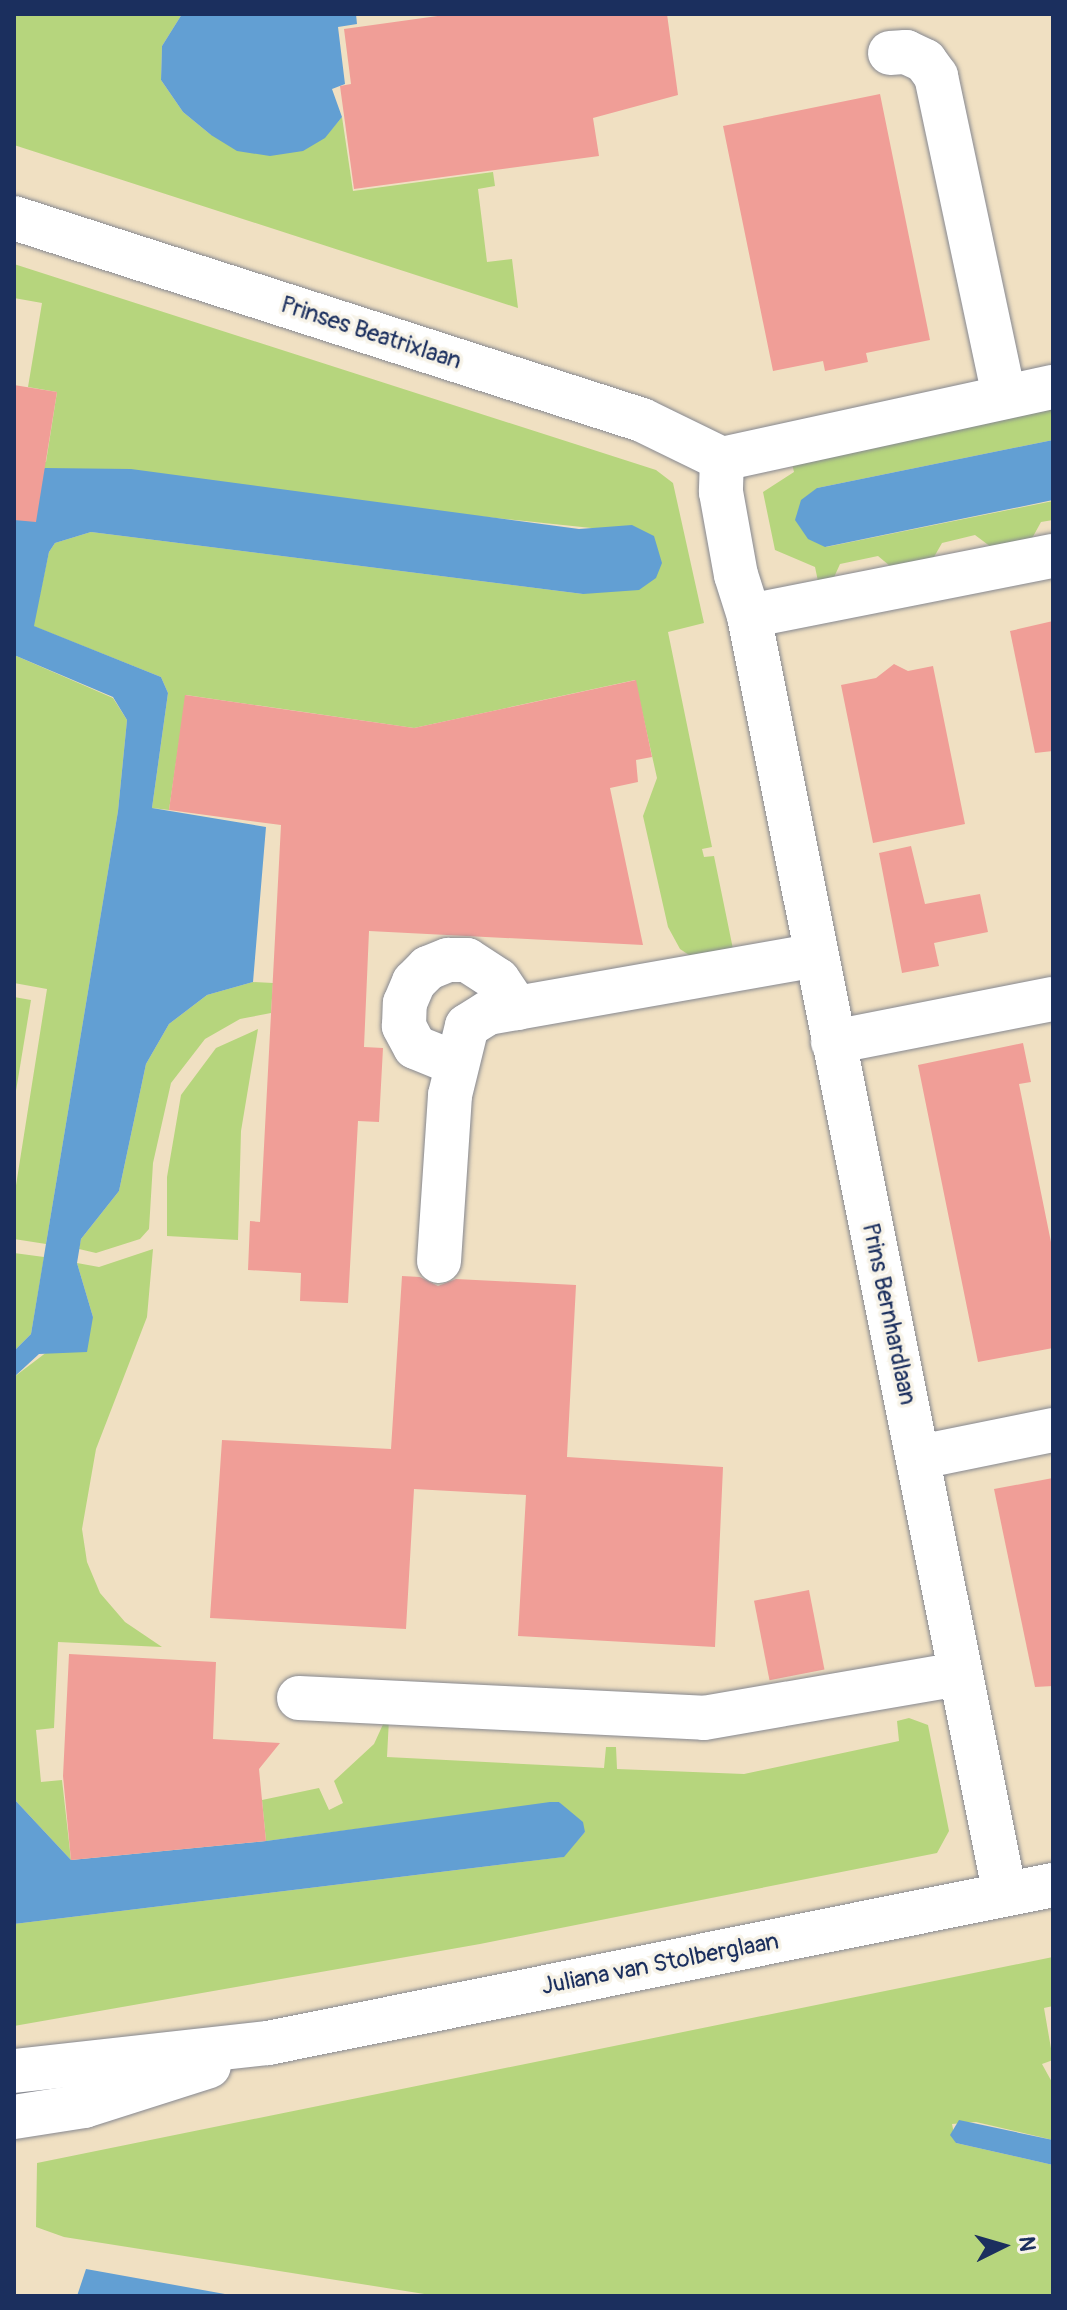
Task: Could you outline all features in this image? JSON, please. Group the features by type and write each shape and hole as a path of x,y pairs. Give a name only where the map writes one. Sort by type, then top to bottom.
{"street":[{"path":"890,53 906,52 925,61 936,76 1004,397"},
{"name":"Prinses Beatrixlaan","path":"14,218 642,420 722,459"},
{"path":"1053,387 722,459 721,492 749,616 1053,556"},
{"name":"Prins Bernhardlaan","path":"749,616 833,1042 920,1457 1005,1895"},
{"path":"439,1261 450,1095 467,1026 488,1013 816,955"},
{"path":"457,1064 415,1047 404,1026 405,1003 414,982 428,968 448,960 467,960 498,980 517,1008"},
{"path":"833,1042 1053,999"},
{"path":"920,1457 1053,1430"},
{"path":"299,1698 704,1718 960,1674"},
{"name":"Juliana van Stolberglaan","path":"14,2117 84,2106 268,2043 1053,1885"},
{"name":"Juliana van Stolberglaan","path":"14,2071 189,2048 268,2043"}],"green space":[{"path":"14,14 182,14 162,46 161,80 183,112 211,135 325,137 342,117 353,191 493,172 495,186 478,189 487,262 512,259 518,308 14,145"},
{"path":"14,264 656,470 673,483 704,623 668,632 712,847 702,849 704,857 714,856 733,949 692,957 680,949 668,927 643,816 657,778 635,680 414,728 186,695 169,810 152,808 168,693 161,677 33,626 49,552 55,543 91,532 583,594 601,529 54,472 14,458 46,462 57,392 28,387 42,303 14,298"},
{"path":"1053,400 1053,440 817,488 826,547 1053,501 1053,520 1041,522 1030,542 995,550 975,535 942,543 930,564 896,571 878,556 840,564 831,584 819,586 815,567 775,550 763,492 794,472 790,455"},
{"path":"14,655 113,698 127,720 118,811 46,1244 14,1239 14,1198 47,989 14,983"},
{"path":"253,982 273,983 271,1013 240,1019 205,1039 171,1083 153,1163 149,1229 140,1239 96,1253 79,1249 81,1239 119,1191 146,1064 169,1024 207,995"},
{"path":"14,997 31,1000 14,1103"},
{"path":"258,1029 241,1131 238,1240 167,1236 167,1177 181,1095 216,1048"},
{"path":"153,1249 147,1317 96,1449 82,1529 87,1562 100,1593 125,1622 162,1647 58,1642 54,1728 36,1730 41,1782 62,1780 71,1860 14,1799 14,1377 93,1317 77,1263 99,1267"},
{"path":"14,1253 44,1257 31,1334 14,1351"},
{"path":"909,1718 928,1725 949,1831 937,1853 480,1944 14,2026 14,1924 563,1857 585,1832 559,1802 266,1841 262,1800 319,1788 329,1810 343,1803 334,1781 374,1744 385,1720 389,1719 387,1757 604,1768 606,1747 616,1747 617,1769 744,1774 899,1741 897,1721"},
{"path":"1053,1957 1053,2006 1044,2008 1053,2060 1042,2064 1053,2084 1053,2140 976,2122 952,2124 956,2143 1053,2165 1053,2296 437,2296 64,2237 36,2227 37,2163"}],"water":[{"path":"182,14 356,14 357,24 338,27 345,84 332,89 342,117 325,138 303,151 270,156 237,151 211,135 183,112 161,80 162,46"},
{"path":"1053,440 1053,500 825,547 808,539 795,520 801,500 817,488"},
{"path":"45,468 131,469 579,529 632,525 654,536 662,563 656,578 639,590 583,594 91,532 55,543 49,552 34,626 161,677 168,693 152,808 266,827 253,982 207,995 169,1024 146,1064 119,1191 81,1239 77,1263 93,1317 87,1352 39,1354 14,1377 14,1351 31,1334 118,811 127,720 113,697 14,655 14,502 32,474"},
{"path":"14,1799 71,1860 266,1841 550,1802 559,1802 583,1822 585,1832 564,1857 14,1924"},
{"path":"959,2120 1053,2140 1053,2165 956,2143 950,2135"},
{"path":"86,2269 236,2296 77,2296"}],"building":[{"path":"452,14 667,14 678,95 593,118 599,156 354,189 340,86 351,84 344,29"},
{"path":"880,94 930,340 866,353 868,362 825,371 823,361 773,371 723,126"},
{"path":"14,385 57,392 36,522 14,520"},
{"path":"1053,621 1053,751 1035,753 1010,631"},
{"path":"894,664 908,671 933,666 965,824 873,843 841,685 876,678"},
{"path":"636,680 652,757 636,760 638,782 610,788 643,945 369,931 364,1047 383,1048 379,1122 358,1121 348,1303 300,1301 301,1273 248,1270 250,1221 260,1222 281,825 169,810 185,695 414,728"},
{"path":"911,846 925,904 980,894 988,932 934,943 939,966 902,973 879,853"},
{"path":"1023,1043 1031,1082 1019,1084 1053,1252 1053,1348 978,1362 918,1065"},
{"path":"402,1276 420,1277 438,1286 456,1279 576,1285 567,1457 723,1467 715,1647 518,1636 526,1495 414,1489 406,1629 210,1618 222,1440 391,1449"},
{"path":"1053,1478 1053,1686 1035,1687 994,1489"},
{"path":"809,1590 824,1670 769,1680 754,1601"},
{"path":"69,1654 216,1662 213,1739 280,1743 259,1769 266,1841 71,1860 63,1776"}]}
